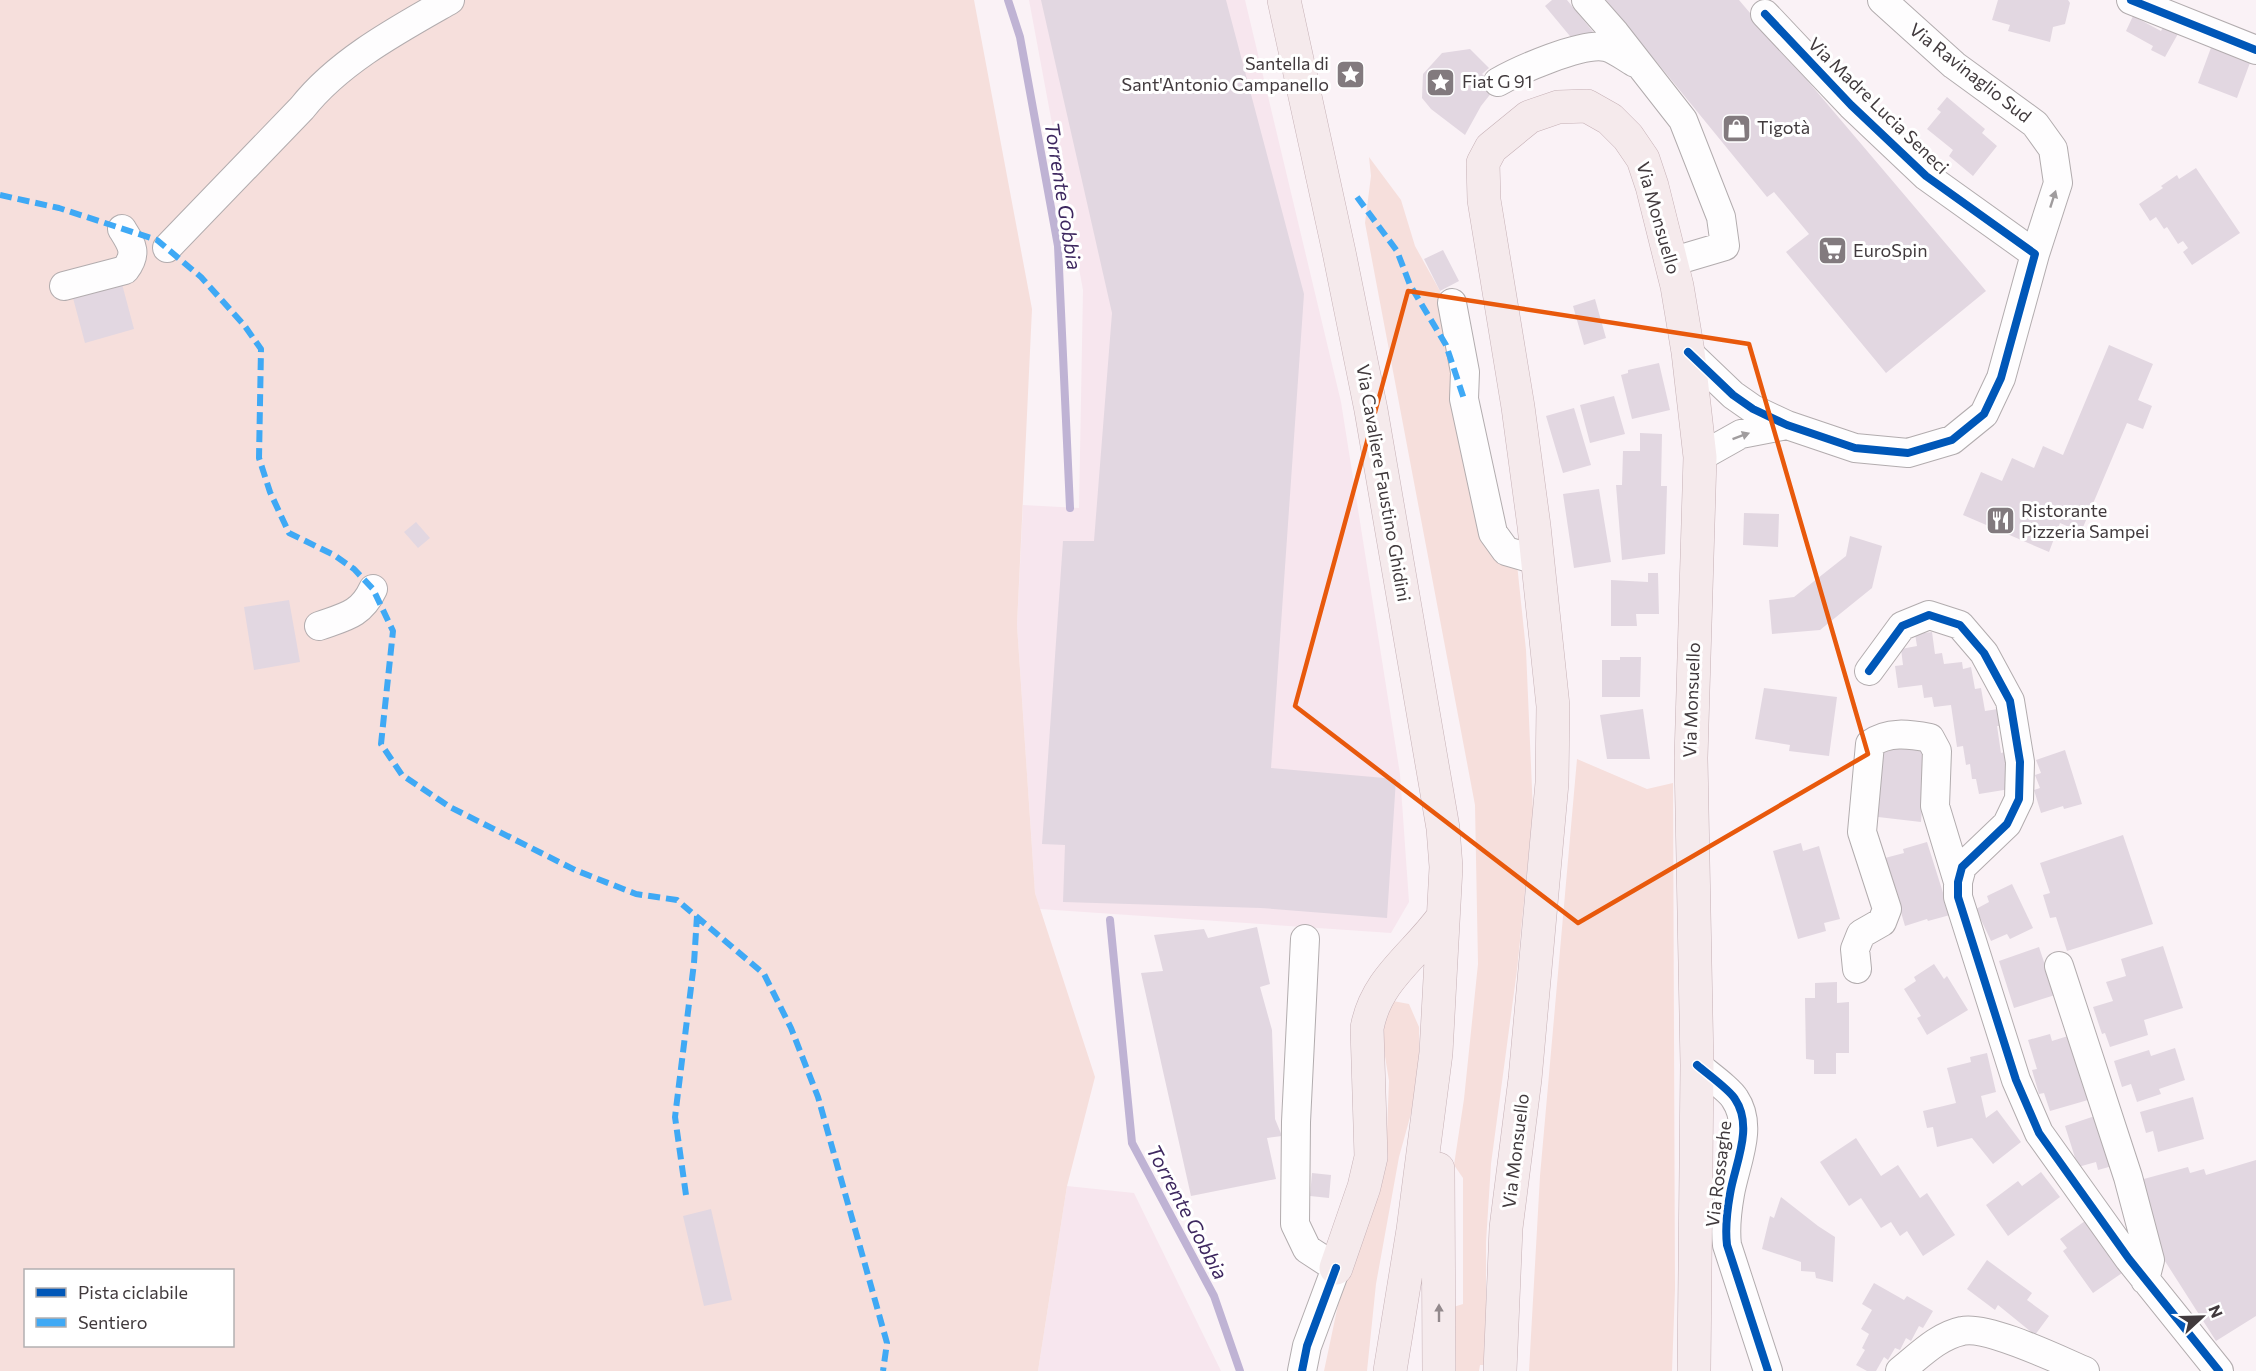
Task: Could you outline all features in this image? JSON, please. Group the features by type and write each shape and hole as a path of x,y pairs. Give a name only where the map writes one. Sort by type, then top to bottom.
{"main road":[{"name":"Via Cavaliere Faustino Ghidini","path":"1290,5 1340,252 1401,580 1443,828 1446,867 1439,984"},
{"name":"Via Monsuello","path":"1500,1371 1506,1228 1525,1079 1552,783 1553,706 1518,407 1484,200 1483,163 1491,148 1528,117 1558,107 1587,106 1610,119 1628,137 1643,159 1652,186 1671,262 1688,352 1700,457 1690,758 1697,1065 1694,1371"},
{"path":"1336,1268 1365,1187 1371,1157 1366,1028 1376,997 1388,979 1428,937 1443,917"},
{"path":"1388,979 1402,975 1414,975 1428,982 1439,984 1437,1045 1439,1371"},
{"path":"1390,1371 1413,1230 1437,1045"}],"street":[{"path":"167,248 302,108 317,89 383,39 450,0"},
{"path":"1586,0 1615,33 1683,120 1721,217 1725,246 1671,262"},
{"name":"Via Ravinaglio Sud","path":"1882,0 1954,65 2035,124 2054,149 2058,183 2035,254"},
{"path":"2131,0 2256,50"},
{"name":"Via Madre Lucia Seneci","path":"1765,14 1851,105 1926,176 2035,254"},
{"path":"1498,82 1521,69 1579,49 1605,47 1640,65"},
{"path":"64,286 125,270 132,261 133,246 122,229"},
{"path":"1688,352 1733,395 1753,409 1787,425 1855,448 1908,453 1952,440 1984,414 2001,378 2035,254"},
{"path":"1452,303 1465,372 1464,399 1493,533 1506,550 1537,560"},
{"path":"1700,457 1741,434 1787,425"},
{"path":"319,626 357,612 367,602 373,589"},
{"path":"1869,671 1902,626 1929,615 1960,625 1984,653 2010,701 2020,762 2019,799 2007,824 1962,867 1958,882 1958,897 2016,1080 2039,1133 2129,1259 2219,1371"},
{"path":"1857,969 1855,949 1861,934 1882,922 1887,909 1862,832 1870,744 1882,736 1911,734 1930,738 1937,751 1935,806 1958,882"},
{"path":"1302,1371 1307,1346 1336,1268 1307,1249 1295,1224 1296,1122 1305,939"},
{"path":"2060,966 2128,1178 2150,1260 2145,1280"},
{"name":"Via Rossaghe","path":"1697,1065 1735,1098 1741,1113 1742,1136 1730,1193 1726,1231 1727,1245 1768,1371"},
{"path":"1900,1371 1936,1342 1964,1330 1992,1334 2085,1371"}],"highlighted area":[{"path":"1408,291 1749,344 1868,754 1578,923 1295,706"}],"shaded area":[{"path":"0,0 974,0 1032,309 1017,625 1035,893 1095,1077 1067,1186 1038,1371 0,1371"},
{"path":"1029,0 1245,0 1341,402 1400,774 1409,902 1391,933 1040,909 1035,893 1017,625 1023,505 1079,508 1083,290"},
{"path":"1369,157 1401,200 1415,246 1440,291 1453,331 1458,361 1517,564 1526,650 1533,812 1517,970 1491,1164 1486,1242 1486,1365 1480,1365 1479,1371 1422,1371 1431,1314 1463,1304 1463,1178 1454,1165 1464,1099 1478,964 1475,805 1365,223 1371,176"},
{"path":"1577,759 1647,789 1673,783 1675,1289 1672,1371 1529,1371 1540,1176"},
{"path":"1393,1001 1409,1004 1419,1027 1420,1081 1399,1157 1376,1284 1367,1371 1324,1371 1338,1305 1366,1226 1386,1156 1389,1081 1381,1031"},
{"path":"1067,1186 1134,1193 1221,1371 1038,1371"}],"building":[{"path":"1041,0 1226,0 1304,294 1271,768 1396,779 1387,918 1261,908 1063,902 1065,845 1042,844 1063,541 1094,541 1112,313"},
{"path":"1552,0 1567,0 1594,33 1574,41 1545,6"},
{"path":"1606,0 1739,0 1986,291 1886,373 1786,252 1809,234 1774,192 1767,197"},
{"path":"1998,0 2068,0 2070,3 2065,24 2053,27 2050,42 2008,31 2010,25 1992,20"},
{"path":"2133,16 2161,31 2165,24 2179,32 2165,57 2151,50 2153,46 2126,31"},
{"path":"2212,45 2251,60 2237,98 2198,83"},
{"path":"1470,49 1489,68 1482,74 1496,87 1481,106 1465,135 1431,109 1422,98 1423,74 1442,53"},
{"path":"1947,97 1985,129 1982,133 1997,146 1973,176 1949,156 1953,150 1927,129 1941,112 1937,109"},
{"path":"2196,168 2240,233 2192,265 2183,252 2188,248 2183,241 2178,244 2167,227 2164,229 2156,217 2150,221 2139,204 2163,188 2161,186 2177,175 2179,179"},
{"path":"1443,250 1459,281 1440,291 1424,259"},
{"path":"122,284 134,329 85,343 73,298"},
{"path":"1595,299 1606,338 1584,345 1573,306"},
{"path":"2109,345 2153,364 2138,400 2152,406 2143,429 2127,423 2081,532 2060,523 2049,552 1963,515 1981,472 2002,481 2012,458 2034,468 2043,446 2063,455"},
{"path":"1659,363 1670,410 1632,419 1621,375 1628,373 1628,370"},
{"path":"1614,396 1625,434 1590,443 1580,405"},
{"path":"1574,408 1591,465 1563,473 1546,416"},
{"path":"1640,433 1662,434 1661,486 1667,486 1665,554 1622,560 1616,485 1622,485 1623,451 1640,451"},
{"path":"1599,489 1611,562 1574,568 1563,494"},
{"path":"1744,513 1779,514 1778,547 1743,545"},
{"path":"416,522 430,538 418,548 404,532"},
{"path":"1850,536 1882,546 1872,588 1820,630 1772,634 1769,600 1794,597 1846,556"},
{"path":"1648,573 1658,573 1659,614 1636,614 1637,626 1611,626 1611,580 1648,582"},
{"path":"289,600 300,662 254,670 244,607"},
{"path":"1932,632 1935,654 1942,653 1944,664 1962,662 1963,669 1971,667 1975,689 1981,688 1985,711 1998,709 2001,726 1997,726 2001,753 2005,752 2010,789 1979,794 1976,779 1972,779 1970,764 1966,765 1963,746 1957,747 1951,705 1934,707 1932,697 1924,698 1922,685 1898,688 1895,666 1903,665 1901,649 1917,646 1915,634"},
{"path":"1620,657 1641,657 1640,697 1602,697 1602,660 1620,660"},
{"path":"1764,688 1837,697 1829,756 1789,751 1790,745 1755,739"},
{"path":"1643,709 1650,759 1607,759 1600,715"},
{"path":"1883,747 1927,747 1921,822 1878,817"},
{"path":"2065,750 2082,804 2064,809 2063,806 2041,813 2034,790 2040,788 2035,775 2041,773 2036,760"},
{"path":"2123,835 2153,924 2067,951 2056,917 2050,918 2043,895 2050,893 2040,863"},
{"path":"1927,842 1950,915 1905,926 1885,858 1904,853 1903,849"},
{"path":"1801,843 1803,851 1819,846 1840,919 1824,923 1826,931 1798,939 1773,851"},
{"path":"2012,884 2033,928 2010,939 2007,934 1991,941 1976,909 1989,902 1987,896"},
{"path":"1257,927 1270,984 1260,987 1272,1030 1275,1119 1282,1136 1267,1138 1276,1179 1191,1196 1141,973 1163,971 1154,935 1204,929 1208,938"},
{"path":"2163,946 2183,1008 2144,1020 2148,1035 2110,1047 2105,1033 2102,1034 2093,1007 2113,1001 2106,982 2126,976 2121,959"},
{"path":"2039,947 2055,995 2014,1008 1999,961"},
{"path":"1934,964 1944,979 1947,976 1968,1010 1927,1035 1917,1018 1921,1016 1904,989 1916,981 1914,977"},
{"path":"1837,982 1837,1003 1849,1002 1849,1053 1836,1053 1836,1074 1814,1074 1814,1060 1806,1059 1805,998 1815,998 1815,983"},
{"path":"2050,1034 2052,1041 2068,1036 2088,1100 2050,1111 2044,1093 2039,1094 2032,1070 2037,1069 2028,1040"},
{"path":"2175,1048 2185,1080 2159,1089 2161,1094 2137,1102 2131,1084 2122,1087 2114,1061 2149,1050 2151,1056"},
{"path":"1987,1053 1996,1092 1981,1096 1986,1118 1997,1110 2021,1142 1993,1164 1972,1138 1937,1147 1933,1127 1927,1128 1923,1111 1956,1103 1947,1068 1971,1062 1970,1057"},
{"path":"2193,1097 2204,1139 2158,1152 2153,1131 2146,1133 2140,1112"},
{"path":"2095,1116 2116,1165 2098,1170 2096,1162 2078,1167 2065,1126"},
{"path":"1856,1138 1881,1176 1898,1165 1920,1198 1927,1193 1955,1235 1923,1256 1907,1231 1900,1236 1891,1222 1881,1228 1861,1198 1849,1206 1820,1162"},
{"path":"2256,1160 2256,1316 2216,1341 2163,1258 2140,1180 2188,1167 2190,1173 2204,1169 2206,1175"},
{"path":"2041,1172 2060,1197 2008,1236 1986,1205 2018,1181 2022,1186"},
{"path":"1312,1173 1331,1175 1329,1198 1310,1196"},
{"path":"1781,1197 1835,1237 1833,1282 1816,1278 1815,1272 1801,1271 1801,1262 1762,1249 1770,1216 1774,1218"},
{"path":"711,1209 732,1300 704,1306 683,1216"},
{"path":"2085,1221 2125,1271 2093,1293 2063,1251 2067,1248 2060,1239"},
{"path":"1987,1260 2032,1293 2027,1300 2049,1316 2035,1335 1998,1305 1995,1310 1967,1289"},
{"path":"1874,1283 1904,1300 1907,1296 1933,1311 1923,1328 1919,1326 1911,1341 1906,1338 1900,1350 1895,1348 1888,1360 1884,1357 1876,1371 1867,1371 1856,1365 1865,1350 1862,1348 1869,1334 1861,1329 1872,1310 1862,1304"}],"waterway":[{"name":"Torrente Gobbia","path":"1008,0 1020,37 1058,246 1070,508"},
{"name":"Torrente Gobbia","path":"1110,920 1132,1143 1214,1296 1240,1371"}],"marked path":[{"path":"0,195 59,208 157,240 201,277 244,325 261,349 259,458 270,492 289,533 334,555 354,569 373,589 393,631 381,744 402,775 450,807 575,870 636,894 677,900 764,974 791,1028 818,1097 887,1343 883,1371"},
{"path":"1357,197 1397,251 1410,285 1446,345 1464,399"},
{"path":"686,1195 675,1117 694,963 697,916"}],"cycle path":[{"path":"2131,0 2256,50"},
{"path":"1688,352 1733,395 1753,409 1787,425 1855,448 1908,453 1952,440 1984,414 2001,378 2035,254 1926,176 1851,105 1765,14"},
{"path":"1869,671 1902,626 1929,615 1960,625 1984,653 2010,701 2020,762 2019,799 2007,824 1962,867 1958,882 1958,897 2016,1080 2039,1133 2129,1259 2219,1371"},
{"path":"1697,1065 1735,1099 1743,1121 1742,1146 1728,1207 1727,1245 1768,1371"},
{"path":"1302,1371 1307,1346 1336,1268"}],"place":[{"name":"Santella di Sant'Antonio Campanello","path":"1350,74"},
{"name":"Fiat G 91","path":"1441,82"},
{"name":"Tigotà","path":"1736,128"},
{"name":"EuroSpin","path":"1832,251"},
{"name":"Ristorante Pizzeria Sampei","path":"2000,521"}]}
